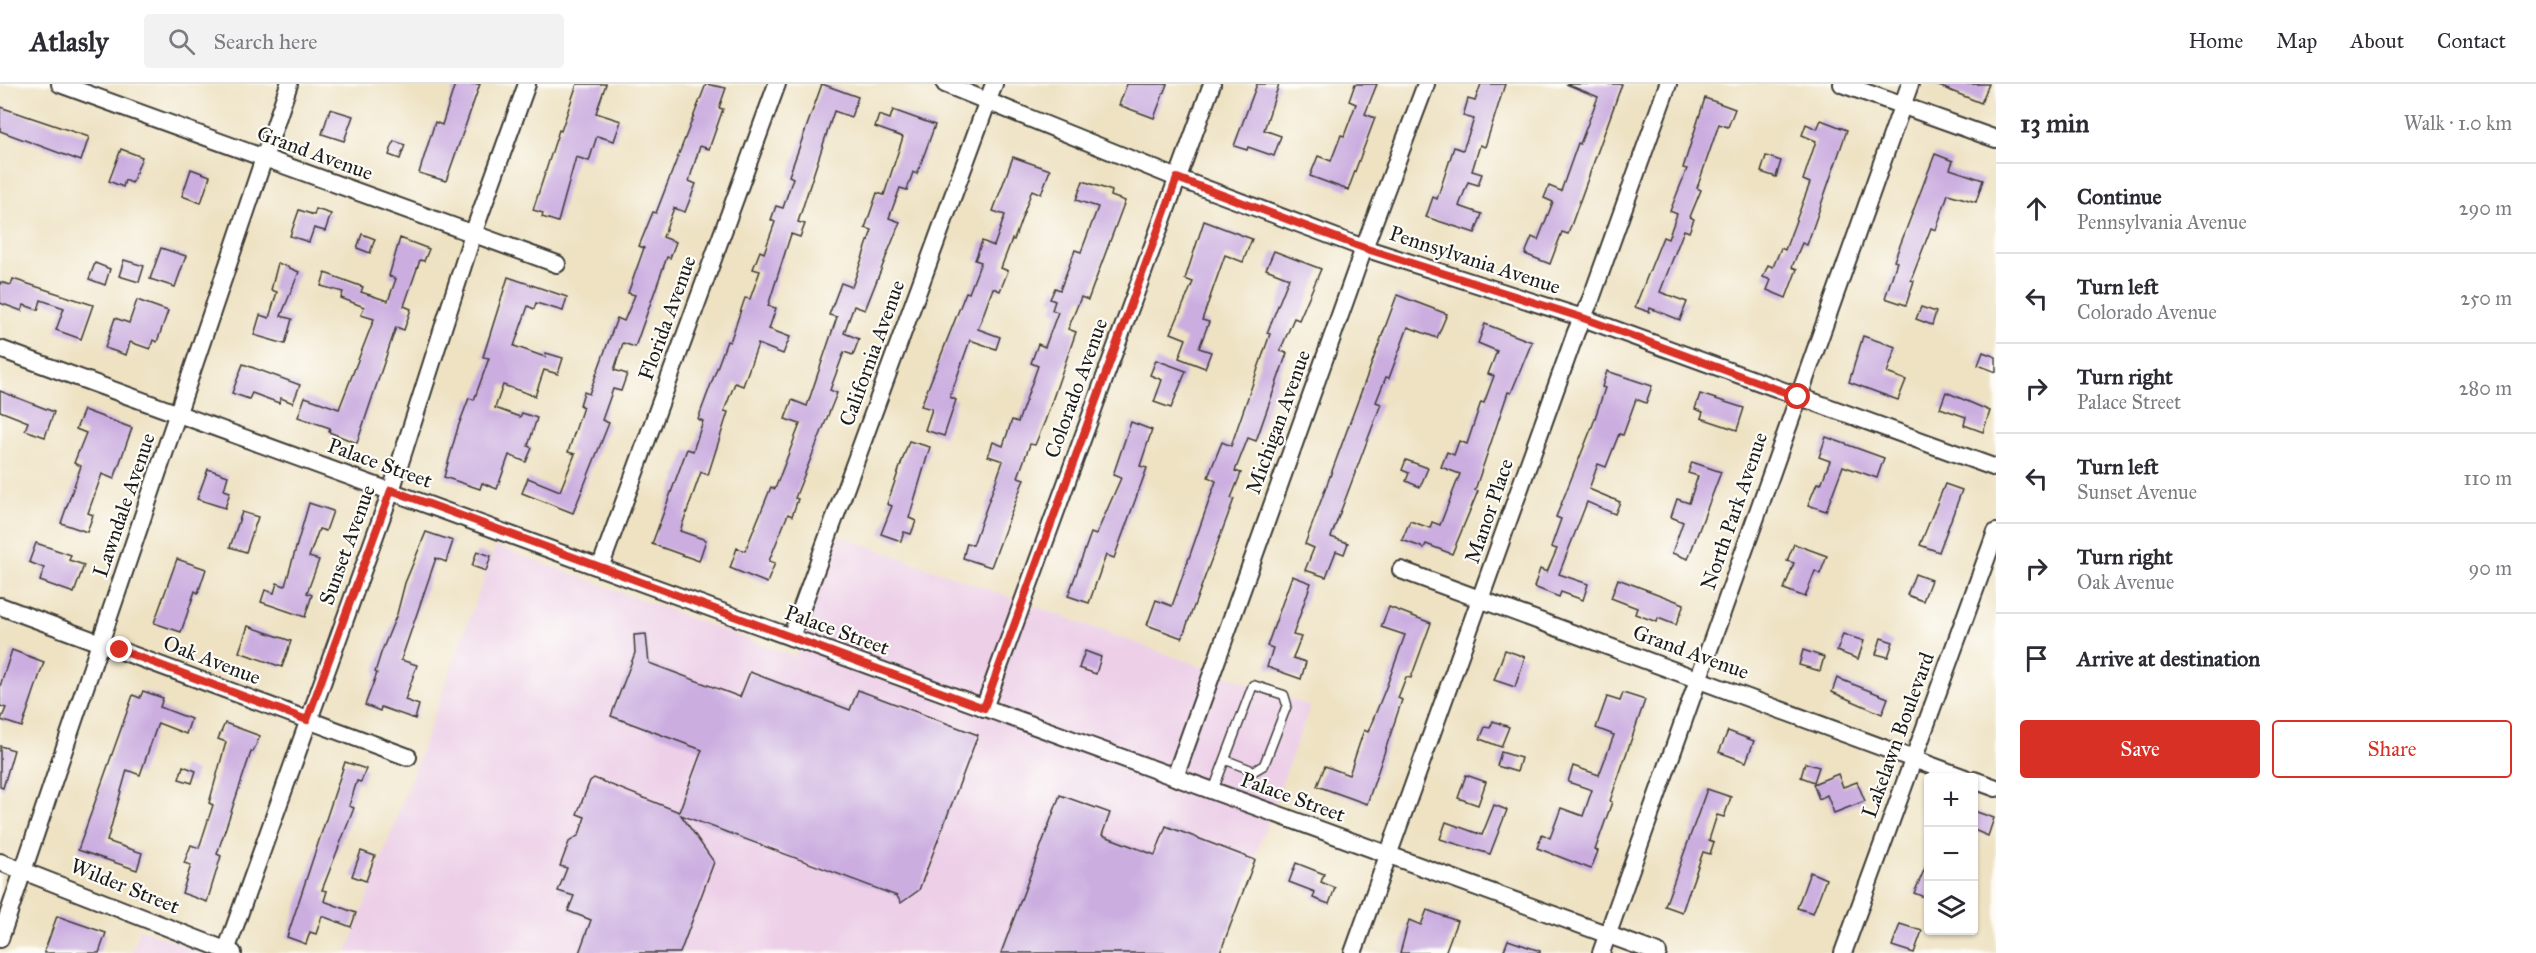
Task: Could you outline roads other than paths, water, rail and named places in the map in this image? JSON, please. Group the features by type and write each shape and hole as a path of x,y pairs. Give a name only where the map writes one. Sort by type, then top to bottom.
{"street":[{"name":"Grand Avenue","path":"60,84 556,264"},
{"name":"Lawndale Avenue","path":"0,939 180,414 263,159 290,84"},
{"name":"Sunset Avenue","path":"229,952 307,720 391,490 472,234 527,84"},
{"name":"Florida Avenue","path":"600,568 777,84"},
{"name":"Pennsylvania Avenue","path":"945,84 991,92 1177,178 1364,248 1583,318 1996,468"},
{"name":"Colorado Avenue","path":"984,708 1212,84"},
{"name":"Michigan Avenue","path":"1175,777 1364,248 1426,84"},
{"name":"Manor Place","path":"1353,953 1668,84"},
{"path":"1842,84 1996,140"},
{"name":"North Park Avenue","path":"1600,953 1910,84"},
{"name":"California Avenue","path":"791,637 991,92"},
{"name":"Palace Street","path":"0,349 1658,953"},
{"name":"Lakelawn Boulevard","path":"1843,953 1996,532"},
{"name":"Grand Avenue","path":"1401,570 1953,773"},
{"name":"Oak Avenue","path":"0,606 408,757"},
{"path":"1978,782 1996,789"},
{"name":"Wilder Street","path":"0,862 229,952"}],"lane":[{"path":"1213,791 1252,685 1284,695 1287,705 1264,765 1254,771 1226,760"}]}
